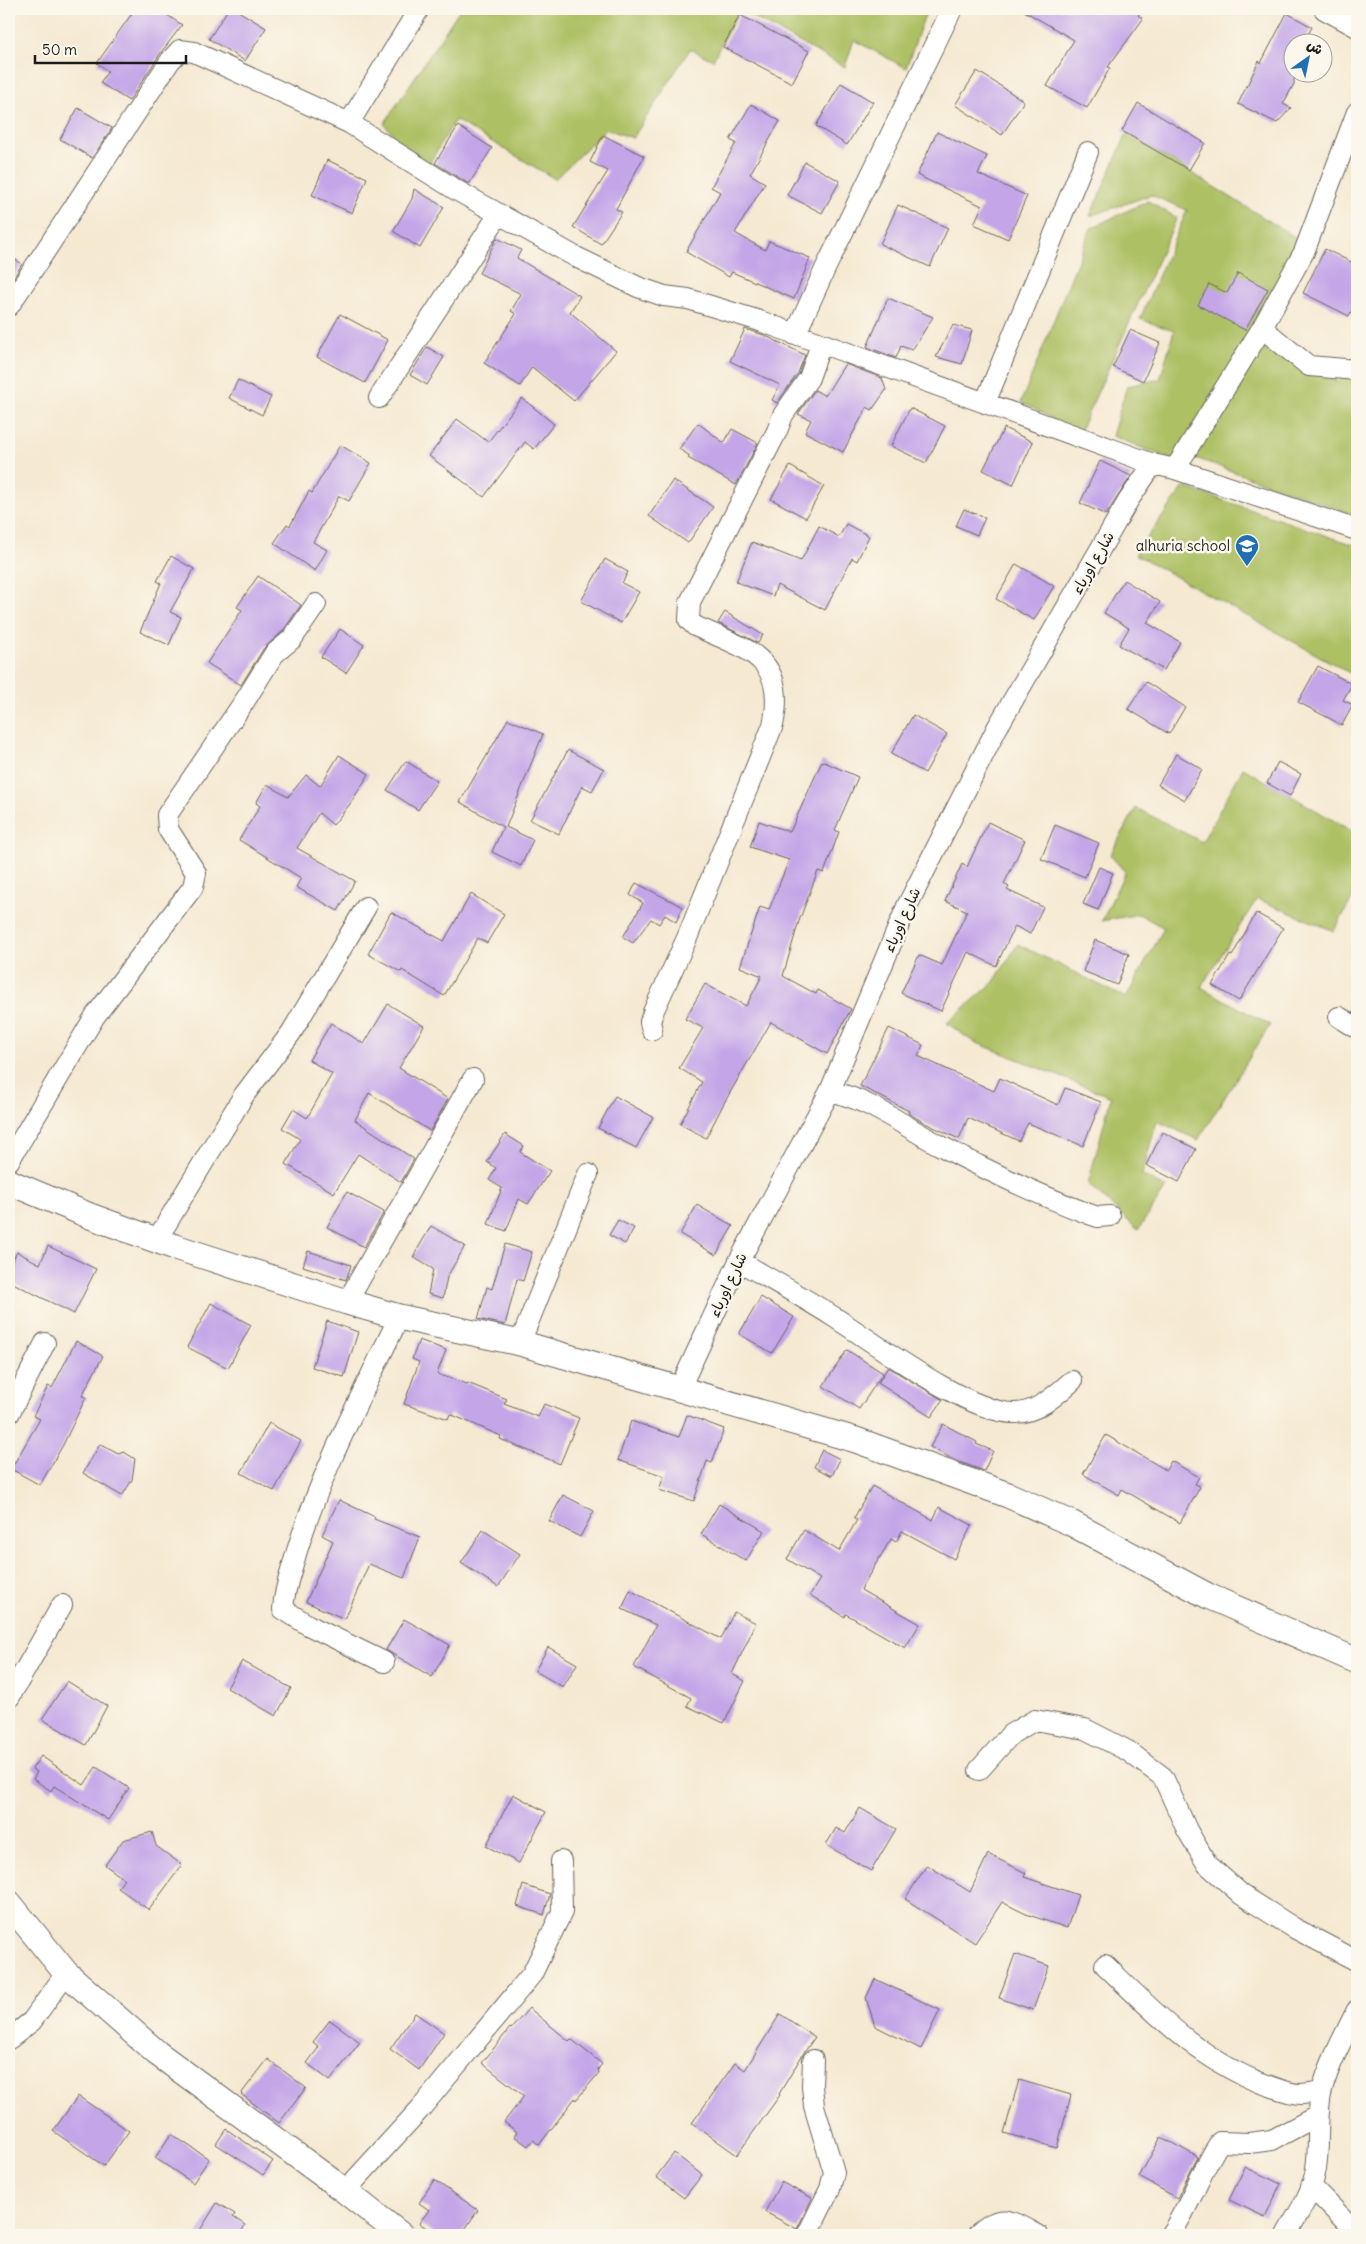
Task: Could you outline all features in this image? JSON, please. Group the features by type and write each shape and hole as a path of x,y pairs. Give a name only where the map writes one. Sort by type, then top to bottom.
{"street":[{"path":"349,124 419,9"},
{"path":"795,335 826,267 952,9"},
{"path":"1324,9 1357,27"},
{"path":"9,306 170,61 180,50 194,52 349,124 456,190 576,257 638,287 664,296 688,299 760,321 1153,464 1175,469 1357,530"},
{"path":"1175,469 1262,328 1304,252 1357,112"},
{"path":"985,403 1088,152"},
{"path":"379,398 499,214"},
{"path":"1262,328 1308,366 1357,370"},
{"path":"652,1030 650,1022 653,1012 687,938 773,725 775,715 776,698 772,677 767,665 758,656 694,626 689,620 690,602 777,431 783,415 808,378 821,344"},
{"name":"شارع اورباء","path":"679,1390 739,1261 830,1091 907,906 997,728 1128,501 1153,464"},
{"path":"9,1161 95,1016 193,887 196,873 168,829 167,815 246,700 274,654 292,639 316,604"},
{"path":"156,1241 244,1095 291,1033 366,907"},
{"path":"1339,1017 1357,1028"},
{"path":"347,1302 473,1079"},
{"path":"830,1091 853,1096 879,1109 943,1147 1020,1186 1089,1214 1098,1217 1110,1216"},
{"path":"520,1343 588,1174"},
{"path":"9,1182 156,1241 347,1302 399,1317 520,1343 856,1440 1008,1495 1071,1523 1208,1596 1357,1661"},
{"path":"739,1261 833,1316 955,1393 991,1408 1012,1414 1026,1412 1049,1400 1072,1381"},
{"path":"384,1662 299,1620 283,1609 283,1596 322,1479 399,1317"},
{"path":"9,1414 45,1343"},
{"path":"9,1698 62,1605"},
{"path":"979,1770 1011,1734 1035,1720 1085,1730 1128,1751 1162,1777 1187,1830 1207,1864 1242,1895 1294,1928 1357,1962"},
{"path":"345,2191 421,2108 532,1974 562,1912 561,1860"},
{"path":"9,1903 66,1972 156,2053 345,2191 401,2235"},
{"path":"1105,1965 1160,2019 1184,2039 1226,2067 1255,2082 1283,2091 1299,2094 1322,2091"},
{"path":"9,2039 32,2021 66,1972"},
{"path":"1286,2235 1307,2200 1312,2186 1318,2149 1317,2116 1322,2091 1335,2053 1357,2010"},
{"path":"808,2235 830,2190 834,2172 814,2106 812,2086 813,2060"},
{"path":"1170,2235 1178,2224 1206,2164 1220,2142 1248,2143 1272,2140 1317,2116"},
{"path":"1312,2186 1357,2233"},
{"path":"977,2235 987,2225 1000,2219 1013,2221 1038,2235"}],"green space":[{"path":"460,9 927,9 906,68 854,40 845,67 739,10 713,60 690,49 633,138 606,129 555,179 455,120 425,171 384,124"},
{"path":"1127,133 1298,239 1254,329 1173,460 1112,436 1127,386 1160,379 1174,331 1140,319 1187,210 1151,195 1090,216"},
{"path":"1148,201 1177,218 1079,433 1021,402 1091,228"},
{"path":"1254,346 1337,382 1346,376 1357,377 1357,516 1187,455"},
{"path":"1184,487 1357,546 1357,677 1135,554"},
{"path":"1243,768 1357,834 1357,890 1334,931 1257,899 1201,987 1270,1025 1198,1140 1157,1121 1142,1175 1166,1188 1138,1230 1088,1184 1111,1097 972,1041 947,1023 993,983 1018,944 1126,998 1164,928 1139,914 1102,921 1125,872 1110,855 1136,808 1202,842"}],"building":[{"path":"135,9 158,9 182,25 129,101 100,83 108,71 97,63"},
{"path":"228,9 235,9 266,28 245,61 209,39"},
{"path":"1021,9 1143,9 1138,15 1143,19 1108,67 1110,68 1087,108 1047,86 1074,40"},
{"path":"1287,13 1312,27 1309,32 1284,32 1284,82 1294,82 1294,84 1283,104 1291,108 1277,123 1238,104 1259,61 1261,63"},
{"path":"740,15 809,51 792,83 723,47"},
{"path":"977,71 1024,101 1002,135 955,105"},
{"path":"841,83 873,102 847,145 816,126"},
{"path":"1138,103 1205,143 1189,170 1122,131"},
{"path":"751,104 780,121 750,174 765,183 735,233 765,250 769,241 810,258 794,299 732,272 729,277 686,252 720,192 711,187 736,143 730,140"},
{"path":"78,108 112,128 92,158 60,139"},
{"path":"458,126 492,148 469,184 435,163"},
{"path":"937,132 987,156 978,174 1027,196 1008,239 974,224 982,206 917,175"},
{"path":"603,135 644,156 616,209 622,212 601,244 573,227 608,171 590,162"},
{"path":"327,160 367,178 352,213 312,195"},
{"path":"805,162 840,181 822,213 787,195"},
{"path":"414,189 444,207 420,248 393,231 412,199"},
{"path":"898,205 948,228 930,267 880,244"},
{"path":"497,238 521,250 517,258 580,296 570,312 616,351 574,401 532,367 520,386 484,363 516,314 511,311 521,294 479,273"},
{"path":"1325,249 1357,265 1357,299 1349,316 1303,293"},
{"path":"9,255 22,264 9,285"},
{"path":"1238,273 1268,289 1245,330 1198,305 1209,284 1227,293"},
{"path":"888,298 933,317 912,350 901,346 896,358 867,347"},
{"path":"340,314 388,340 365,383 317,357"},
{"path":"953,325 972,330 962,364 936,357"},
{"path":"745,329 764,335 805,355 798,373 777,403 772,400 780,385 730,361"},
{"path":"1130,330 1160,343 1143,381 1113,367"},
{"path":"427,347 444,357 427,385 410,375"},
{"path":"845,364 882,378 886,390 872,410 867,407 843,452 805,432 811,420 798,414 815,390 825,396"},
{"path":"238,380 271,397 262,415 229,398"},
{"path":"522,398 554,424 534,449 525,442 484,497 429,456 457,419 488,442"},
{"path":"910,408 945,426 926,463 891,446"},
{"path":"698,423 724,443 732,429 758,443 736,485 688,458 690,456 679,449"},
{"path":"1004,428 1033,442 1013,485 983,470"},
{"path":"340,445 371,463 349,501 339,496 313,542 327,550 315,571 274,543 287,524 290,526 309,491 312,493"},
{"path":"1100,461 1131,476 1106,515 1080,503"},
{"path":"790,466 824,486 806,518 771,499"},
{"path":"673,480 713,507 688,543 649,516"},
{"path":"964,509 985,518 977,535 956,526"},
{"path":"846,524 869,536 857,561 852,558 825,610 777,585 773,596 736,582 752,542 801,561 819,526 839,537"},
{"path":"171,556 194,569 170,612 181,617 169,645 140,632 161,583 157,581"},
{"path":"605,559 628,572 622,583 639,592 621,623 581,601"},
{"path":"1016,564 1054,586 1034,620 996,599"},
{"path":"258,576 301,605 283,631 264,648 241,685 207,663 242,610 237,607"},
{"path":"1124,580 1160,602 1147,623 1180,642 1164,670 1119,645 1129,628 1104,613"},
{"path":"725,612 763,635 758,643 718,623"},
{"path":"340,629 364,645 346,673 321,657"},
{"path":"1318,666 1352,684 1343,700 1353,705 1342,725 1298,702"},
{"path":"1146,682 1185,707 1169,734 1128,709"},
{"path":"913,715 947,734 925,773 891,754"},
{"path":"508,719 543,734 506,827 533,840 521,866 492,852 503,827 460,802"},
{"path":"568,750 604,769 592,791 582,786 559,834 530,820"},
{"path":"1176,754 1202,769 1185,800 1158,785"},
{"path":"339,755 369,774 350,804 333,825 319,813 297,848 355,881 338,911 296,887 301,878 239,840 260,806 256,803 267,784 288,797 306,775 320,786"},
{"path":"406,761 437,781 418,810 387,790"},
{"path":"822,761 858,777 835,830 839,832 824,873 818,871 799,921 783,976 816,994 818,990 851,1009 827,1054 771,1022 706,1138 680,1124 702,1082 679,1068 703,1028 685,1019 705,984 746,1006 762,976 740,967 760,907 769,910 789,860 750,847 759,821 790,832"},
{"path":"1278,762 1301,774 1290,796 1267,783"},
{"path":"988,822 1025,840 1004,884 1009,887 1007,890 1043,907 1030,934 1015,926 996,966 968,952 941,1011 901,993 919,955 942,965 967,911 945,901 962,864 967,867"},
{"path":"1055,825 1099,843 1085,877 1041,859"},
{"path":"1099,867 1113,873 1098,910 1083,904"},
{"path":"636,883 683,907 676,922 665,915 659,924 651,919 633,943 623,937 643,903 630,895"},
{"path":"471,894 504,914 487,943 478,938 444,996 402,970 401,972 368,954 391,912 444,941"},
{"path":"1256,913 1283,928 1239,1001 1212,985 1230,955 1232,956"},
{"path":"1095,940 1129,954 1117,985 1083,971"},
{"path":"388,1004 424,1026 399,1068 448,1099 430,1131 369,1093 355,1120 414,1159 401,1182 358,1154 334,1193 286,1164 300,1139 282,1128 293,1109 307,1118 332,1074 309,1060 331,1023 364,1044"},
{"path":"889,1028 923,1045 918,1056 994,1091 1000,1078 1058,1105 1065,1088 1101,1102 1083,1146 1028,1123 1019,1141 968,1118 959,1139 925,1123 908,1113 909,1111 860,1086"},
{"path":"615,1096 653,1117 636,1148 598,1128"},
{"path":"1163,1132 1196,1149 1179,1182 1146,1165"},
{"path":"505,1134 524,1146 520,1152 550,1171 528,1204 519,1199 506,1231 488,1224 502,1188 489,1180 496,1168 487,1162"},
{"path":"347,1192 384,1212 364,1247 327,1227"},
{"path":"697,1205 733,1226 716,1255 680,1234"},
{"path":"618,1220 634,1228 625,1244 609,1235"},
{"path":"431,1226 465,1246 447,1277 443,1298 428,1294 433,1269 413,1257"},
{"path":"505,1244 532,1252 523,1281 517,1279 505,1325 478,1319 487,1287 492,1289"},
{"path":"48,1246 96,1269 74,1314 9,1281 9,1267 17,1252 40,1264"},
{"path":"308,1251 351,1265 346,1280 303,1266"},
{"path":"761,1297 794,1317 772,1353 739,1334"},
{"path":"211,1303 251,1325 228,1368 187,1347"},
{"path":"327,1321 358,1332 344,1377 312,1367"},
{"path":"419,1340 446,1350 437,1374 468,1383 507,1399 504,1404 538,1417 544,1404 579,1418 560,1464 500,1439 501,1436 450,1414 448,1419 404,1404 419,1362 412,1359"},
{"path":"76,1341 103,1356 82,1396 86,1397 63,1445 40,1485 11,1469 40,1419 33,1416 48,1386 52,1388"},
{"path":"847,1350 883,1373 859,1409 823,1386"},
{"path":"888,1367 943,1400 931,1417 878,1383"},
{"path":"687,1415 724,1429 712,1463 707,1461 694,1501 659,1490 664,1476 618,1460 631,1421 679,1437"},
{"path":"269,1423 301,1441 274,1491 241,1473"},
{"path":"943,1424 977,1442 976,1444 993,1451 984,1471 954,1460 930,1447"},
{"path":"1106,1435 1166,1470 1171,1461 1199,1477 1195,1484 1200,1487 1180,1523 1122,1489 1119,1495 1083,1474"},
{"path":"100,1444 118,1454 124,1452 135,1459 132,1480 122,1496 83,1473"},
{"path":"822,1450 840,1459 832,1476 814,1467"},
{"path":"872,1486 933,1520 939,1507 972,1525 954,1559 902,1531 896,1542 891,1539 863,1585 861,1590 920,1624 905,1648 846,1614 845,1617 810,1595 820,1579 787,1559 804,1530 839,1551 857,1520 854,1518"},
{"path":"563,1495 594,1511 580,1537 549,1521"},
{"path":"339,1500 375,1517 374,1519 420,1537 404,1578 369,1564 345,1619 306,1602 333,1541 322,1535"},
{"path":"719,1504 764,1531 746,1561 701,1534"},
{"path":"483,1530 520,1554 498,1587 461,1563"},
{"path":"630,1590 721,1639 734,1612 756,1623 732,1674 745,1681 724,1723 687,1706 691,1698 634,1667 656,1625 622,1609"},
{"path":"404,1619 450,1645 432,1677 386,1650"},
{"path":"548,1647 577,1664 563,1687 535,1671"},
{"path":"242,1661 291,1688 276,1716 227,1688"},
{"path":"67,1681 107,1706 86,1745 42,1719"},
{"path":"41,1756 84,1785 96,1767 129,1788 108,1820 54,1786 51,1791 33,1779 37,1772 32,1769"},
{"path":"513,1794 546,1812 519,1863 486,1846"},
{"path":"860,1808 896,1829 871,1871 826,1845 836,1828 845,1833"},
{"path":"152,1832 156,1846 182,1865 149,1910 118,1888 124,1879 105,1865 123,1840"},
{"path":"988,1854 1026,1873 1024,1877 1078,1895 1067,1928 1026,1914 1002,1902 975,1943 905,1899 927,1865 970,1892"},
{"path":"523,1885 550,1894 544,1915 517,1906"},
{"path":"1015,1954 1049,1966 1033,2010 999,1998"},
{"path":"875,1979 940,2010 921,2049 875,2026 866,1998"},
{"path":"529,2008 569,2041 571,2039 602,2064 598,2069 599,2073 576,2100 575,2098 539,2145 533,2140 528,2146 514,2136 517,2132 504,2122 524,2096 482,2063"},
{"path":"415,2013 444,2033 419,2070 390,2049"},
{"path":"780,2014 815,2037 780,2095 737,2155 692,2123 735,2063 745,2070"},
{"path":"330,2020 360,2042 330,2081 307,2063 319,2047 313,2042"},
{"path":"268,2059 306,2088 279,2123 241,2094"},
{"path":"1019,2080 1071,2095 1057,2148 1004,2133"},
{"path":"78,2096 129,2131 104,2166 53,2131"},
{"path":"226,2129 273,2161 263,2175 216,2144"},
{"path":"171,2134 209,2159 193,2183 155,2158"},
{"path":"1161,2137 1198,2157 1177,2198 1139,2177"},
{"path":"674,2153 702,2175 684,2198 656,2177"},
{"path":"1245,2167 1281,2184 1265,2217 1229,2200"},
{"path":"434,2180 478,2210 461,2235 437,2235 419,2223 429,2210 419,2203"},
{"path":"781,2182 812,2198 797,2229 765,2212"},
{"path":"217,2203 235,2214 233,2217 245,2225 240,2235 197,2235"}],"place":[{"name":"alhuria school","path":"1247,567"}]}
